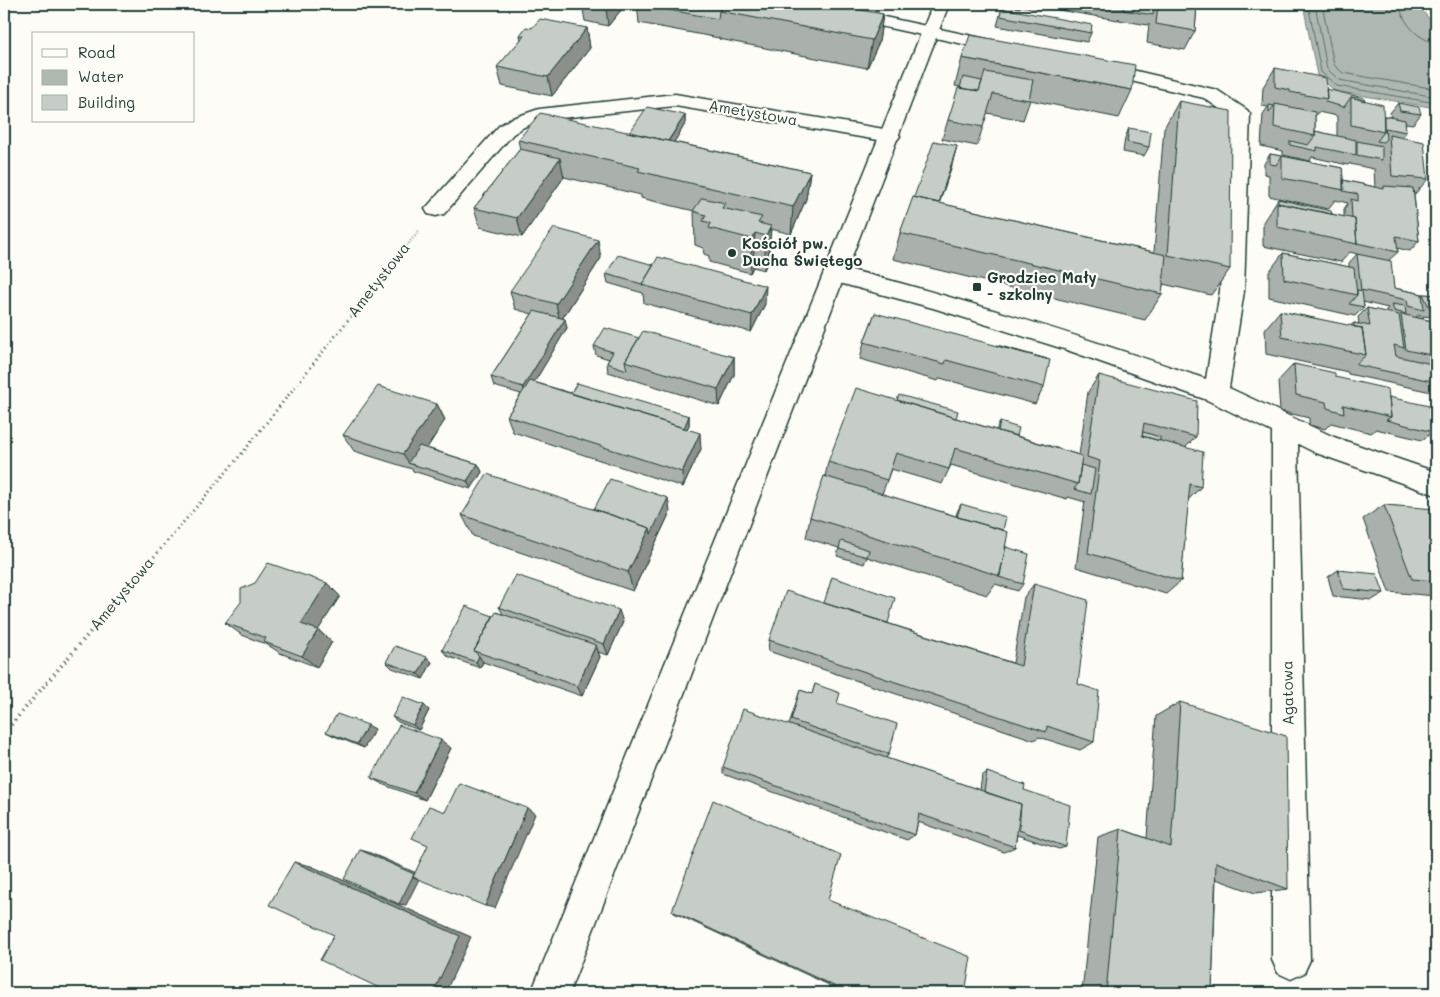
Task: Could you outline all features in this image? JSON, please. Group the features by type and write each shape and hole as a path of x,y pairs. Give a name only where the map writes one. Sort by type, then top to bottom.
{"street":[{"path":"801,4 1028,53"},
{"path":"550,993 836,274 941,4"},
{"path":"1076,64 1210,94 1240,114 1232,291 1216,393"},
{"name":"Ametystowa","path":"436,209 506,130 517,123 539,115 675,100 890,136"},
{"path":"836,274 936,300 1076,344 1216,393 1325,445 1436,483"},
{"name":"Agatowa","path":"1284,426 1291,960"}],"path":[{"name":"Ametystowa","path":"4,733 244,451 436,209"}],"water":[{"path":"1303,4 1416,4 1436,26 1436,108 1335,91 1317,75"}],"building":[{"path":"592,4 609,4 606,7"},
{"path":"637,4 724,4 719,11 718,19"},
{"path":"724,4 828,4 883,14 872,40 719,11"},
{"path":"1125,4 1154,4 1153,15 1123,10"},
{"path":"1158,4 1197,4 1195,31 1156,24"},
{"path":"1002,8 1092,25 1091,33 1000,16"},
{"path":"540,19 587,28 548,77 497,67 524,36 520,35 526,27 532,28"},
{"path":"970,35 1135,65 1132,90 962,58"},
{"path":"1275,68 1326,78 1327,99 1275,87"},
{"path":"985,72 1033,80 1029,100 993,94 983,127 948,120 958,88 979,91"},
{"path":"963,77 982,81 979,91 960,88"},
{"path":"1326,89 1364,98 1365,101 1351,97 1344,107 1325,102 1327,99"},
{"path":"1351,97 1383,105 1384,132 1351,125"},
{"path":"1179,101 1231,111 1230,269 1168,255"},
{"path":"1398,103 1419,107 1421,114 1400,111"},
{"path":"1275,104 1315,112 1315,136 1274,127"},
{"path":"1269,105 1274,106 1269,113"},
{"path":"647,107 685,115 668,141 630,132"},
{"path":"540,113 810,172 793,207 638,171 640,168 518,140"},
{"path":"1384,116 1405,120 1406,132 1385,128 1386,139 1383,142 1377,141 1384,132"},
{"path":"1129,128 1151,132 1149,147 1127,142"},
{"path":"1315,131 1356,140 1356,155 1317,147 1317,151 1290,145 1290,141 1308,145 1315,136"},
{"path":"1389,135 1424,142 1428,179 1392,176"},
{"path":"934,141 957,146 939,203 914,197"},
{"path":"1357,141 1382,146 1382,160 1357,155"},
{"path":"520,149 560,158 517,218 474,208"},
{"path":"1270,154 1282,156 1276,165 1270,164"},
{"path":"1282,156 1342,168 1344,190 1282,178"},
{"path":"1343,180 1384,189 1384,186 1413,188 1419,241 1396,236 1398,252 1357,243 1355,219 1352,218 1351,199 1358,201 1358,194 1343,191"},
{"path":"913,197 1166,255 1162,294 900,233"},
{"path":"702,198 725,203 722,208 762,217 758,223 771,226 766,236 755,233 752,239 709,228 711,223 703,221 706,215 693,211"},
{"path":"1278,199 1331,211 1332,214 1278,203"},
{"path":"1277,203 1355,219 1357,244 1277,227"},
{"path":"554,228 598,240 556,304 510,291"},
{"path":"1283,253 1354,268 1357,295 1284,279"},
{"path":"1357,254 1391,261 1394,288 1422,294 1424,310 1408,306 1407,300 1361,290"},
{"path":"618,255 654,265 642,284 606,274"},
{"path":"658,257 766,286 752,315 642,285"},
{"path":"1357,290 1362,291 1364,307 1349,304 1357,295"},
{"path":"1423,294 1436,295 1436,308 1429,307"},
{"path":"1392,304 1405,306 1406,314 1394,311"},
{"path":"1367,308 1399,315 1404,348 1394,345 1396,356 1436,365 1436,382 1357,365 1366,355 1362,328 1354,327 1354,323 1370,326"},
{"path":"534,311 565,319 523,387 491,377"},
{"path":"1280,311 1362,328 1366,355 1282,337"},
{"path":"875,313 1050,360 1044,387 946,360 945,364 864,342"},
{"path":"1401,314 1436,322 1436,356 1406,350"},
{"path":"605,328 639,338 625,361 627,370 607,363 613,352 594,346"},
{"path":"643,331 734,357 718,389 625,361"},
{"path":"997,345 1047,359 997,346"},
{"path":"1294,364 1335,373 1335,377 1388,389 1391,417 1343,405 1344,413 1327,408 1326,402 1296,395"},
{"path":"1099,375 1197,401 1196,437 1144,423 1142,436 1203,452 1201,487 1190,484 1181,581 1088,553 1100,461 1087,457"},
{"path":"530,381 700,433 682,472 507,416"},
{"path":"577,383 689,416 684,428 571,393"},
{"path":"378,386 437,404 403,454 343,435"},
{"path":"856,388 1082,456 1078,484 955,448 949,469 896,453 887,480 828,462"},
{"path":"899,395 958,411 956,418 897,400"},
{"path":"1389,397 1429,406 1433,432 1386,420 1391,417"},
{"path":"1000,422 1019,428 1017,436 998,431"},
{"path":"1143,432 1160,437 1160,441 1142,436"},
{"path":"419,446 478,464 467,481 408,463"},
{"path":"1081,465 1095,469 1091,494 1074,489 1078,484"},
{"path":"487,474 650,528 628,572 462,515"},
{"path":"824,476 1008,532 1000,576 810,517"},
{"path":"610,479 668,498 651,534 650,528 594,509"},
{"path":"961,504 1006,517 1003,530 957,517"},
{"path":"1384,505 1436,509 1436,581 1412,579"},
{"path":"841,541 869,550 867,557 839,549"},
{"path":"1006,547 1029,554 1023,584 999,577"},
{"path":"268,563 327,583 301,624 318,630 302,656 264,642 266,638 225,623 241,602 241,589 255,583"},
{"path":"1338,570 1377,574 1384,593 1344,589"},
{"path":"516,575 619,610 604,644 499,607"},
{"path":"832,577 895,598 888,623 824,603"},
{"path":"1034,584 1088,600 1078,684 1099,691 1094,742 1047,726 1046,732 769,640 786,591 1021,666"},
{"path":"466,606 493,616 474,651 479,656 476,662 442,650"},
{"path":"496,612 596,645 577,686 474,651"},
{"path":"395,646 427,657 418,674 386,662"},
{"path":"815,684 840,693 837,703 897,724 889,754 791,720 800,690 812,694"},
{"path":"403,697 424,705 413,725 392,717"},
{"path":"1180,702 1286,736 1288,889 1216,862 1212,993 1106,993 1121,829 1171,847"},
{"path":"743,709 1021,804 1015,847 919,814 915,835 723,767"},
{"path":"337,714 368,725 357,744 326,732"},
{"path":"399,725 441,740 414,793 371,778"},
{"path":"987,772 1025,785 1024,790 1070,805 1066,847 1019,830 1021,804 984,792"},
{"path":"459,783 527,808 485,906 413,877 428,845 412,838 429,806 445,812"},
{"path":"713,800 841,855 828,900 971,957 965,993 832,993 834,986 672,911"},
{"path":"360,850 414,874 399,904 344,879"},
{"path":"294,862 460,936 433,993 390,993 320,960 334,935 269,905"},
{"path":"88,988 99,993 85,993"}],"place":[{"name":"Kościół pw. Ducha Świętego","path":"732,253"},
{"name":"Grodziec Mały - szkolny","path":"977,287"}]}
